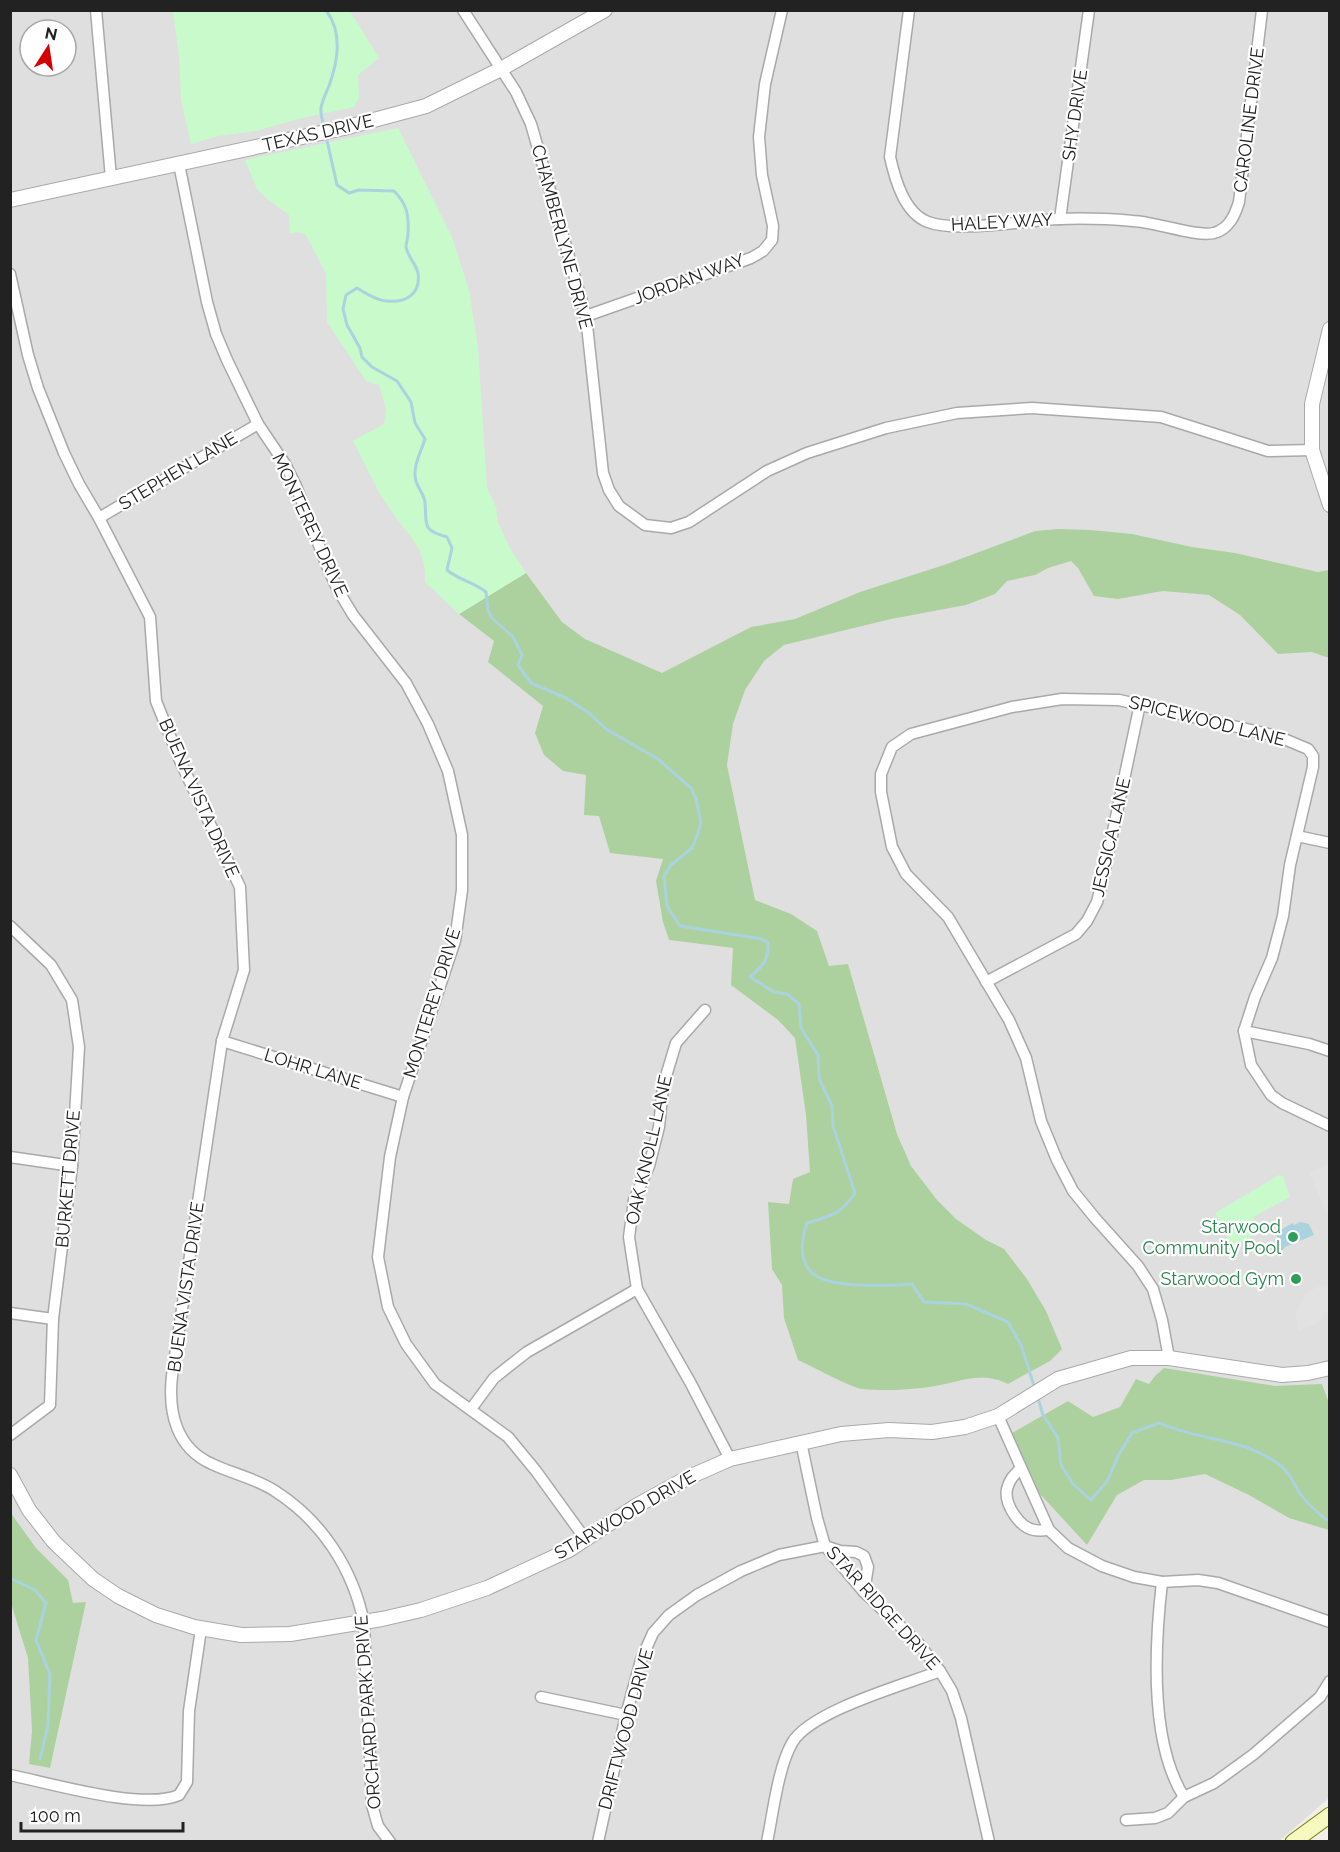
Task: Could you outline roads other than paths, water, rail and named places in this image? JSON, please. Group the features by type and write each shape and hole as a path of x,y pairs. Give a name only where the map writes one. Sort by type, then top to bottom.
{"main road":[{"path":"1293,1842 1329,1815"}],"street":[{"path":"96,10 111,178"},
{"name":"CHAMBERLYNE DRIVE","path":"463,10 516,92 531,124 586,315 603,473 619,506 645,525 671,528 689,522 767,471 807,453 886,428 957,413 1032,408 1161,417 1268,451 1312,450"},
{"name":"TEXAS DRIVE","path":"10,200 344,128 426,106 501,69 605,10"},
{"name":"JORDAN WAY","path":"586,315 751,258 763,251 771,240 773,226 762,175 759,137 765,84 782,10"},
{"name":"HALEY WAY","path":"909,10 890,158 894,177 909,206 919,217 939,225 1060,219 1148,222 1202,234 1216,232 1227,226"},
{"name":"SHY DRIVE","path":"1060,219 1089,10"},
{"name":"CAROLINE DRIVE","path":"1227,226 1239,202 1263,10"},
{"name":"MONTEREY DRIVE","path":"180,164 216,334 258,424 285,464 296,486 338,590 353,615 406,683 428,724 448,771 462,835 462,890 455,941 404,1097 390,1157 378,1257 388,1307 406,1344 435,1384 508,1437 586,1540"},
{"name":"BUENA VISTA DRIVE","path":"10,274 28,355 38,388 79,484 150,617 156,701 181,763 240,887 244,970 222,1041 171,1390 174,1424 189,1447"},
{"path":"1329,329 1312,404 1312,450 1329,505"},
{"name":"STEPHEN LANE","path":"99,518 258,424"},
{"name":"SPICEWOOD LANE","path":"986,982 948,917 906,874 892,847 881,792 881,774 892,747 911,734 1012,707 1062,699 1119,700 1140,704 1277,736 1308,748 1313,756 1313,767 1297,836 1283,916 1272,958 1255,997 1244,1031 1251,1065 1271,1095 1282,1103 1329,1126"},
{"name":"JESSICA LANE","path":"986,982 1076,934 1087,921 1097,902 1103,878 1140,704"},
{"path":"1297,836 1329,843"},
{"name":"BURKETT DRIVE","path":"10,926 51,965 72,1000 79,1047 72,1166 53,1319 50,1405 10,1435"},
{"path":"986,982 1026,1058 1041,1121 1073,1191 1138,1266 1153,1289 1169,1358"},
{"name":"OAK KNOLL LANE","path":"705,1010 676,1043 663,1086 659,1127 649,1166 634,1200 629,1237 637,1289 690,1382 730,1459"},
{"path":"1244,1031 1309,1044 1329,1051"},
{"name":"LOHR LANE","path":"222,1041 404,1097"},
{"path":"10,1157 72,1166"},
{"path":"471,1409 494,1378 527,1353 637,1289"},
{"path":"10,1313 53,1319"},
{"name":"STARWOOD DRIVE","path":"10,1475 29,1510 54,1542 93,1579 118,1596 169,1620 201,1629 263,1636 317,1631 364,1623 421,1610 487,1588 586,1540 636,1506 687,1478 730,1459 841,1434 889,1431 932,1432 965,1427 998,1416 1058,1379 1131,1358 1169,1358 1282,1375 1329,1370"},
{"path":"998,1416 1049,1530 1068,1548 1102,1566 1134,1577 1162,1582 1198,1580 1218,1583 1329,1622"},
{"name":"STAR RIDGE DRIVE","path":"801,1442 825,1546 864,1592 919,1644 952,1691 961,1718 989,1842"},
{"name":"ORCHARD PARK DRIVE","path":"189,1447 210,1463 250,1478 277,1492 328,1540 346,1569 358,1596 364,1623 372,1805 378,1826 390,1842"},
{"path":"1020,1469 1013,1476 1008,1487 1008,1498 1012,1509 1025,1526 1035,1531 1049,1530"},
{"path":"825,1546 840,1551 856,1552 864,1556 868,1567 864,1592"},
{"name":"DRIFTWOOD DRIVE","path":"598,1842 626,1715 641,1660 653,1633 669,1615 697,1595 741,1571 779,1556 825,1546"},
{"path":"1162,1582 1157,1628 1156,1670 1159,1711 1166,1752 1184,1797"},
{"path":"10,1775 95,1794 126,1798 166,1799 179,1795 184,1791 188,1776 189,1711 201,1629"},
{"path":"767,1842 785,1762 792,1743 802,1729 840,1708 940,1671"},
{"path":"1126,1820 1155,1818 1168,1813 1184,1797 1214,1783 1254,1754 1320,1697 1329,1681"},
{"path":"541,1697 626,1715"}],"water":[{"name":"Starwood Community Pool","path":"1300,1222 1309,1224 1314,1235 1285,1247 1281,1252 1277,1242 1277,1232 1293,1223 1294,1225"}],"waterway":[{"path":"324,127 321,108 332,77 337,47 335,28 326,10"},
{"path":"326,136 337,185 349,193 359,190 394,191 406,210 408,227 406,247 418,273 415,292 406,299 383,301 357,288 346,295 343,309 347,325 360,348 362,357 372,367 397,381 411,402 415,423 425,439 416,465 416,481 424,499 427,526 433,532 447,537 452,548 447,570 486,592 488,611 492,618 513,637 522,655 518,665 531,683 566,698 589,713 606,729 658,759 691,788 701,823 692,848 671,865 664,876 667,906 680,926 762,939 768,943 764,963 750,977 774,992 787,994 799,1004 801,1028 818,1055 819,1078 832,1106 833,1126 855,1193 840,1210 807,1223 802,1248 807,1267 819,1277 844,1284 874,1286 912,1284 924,1302 966,1304 1008,1322 1021,1345 1035,1389"},
{"path":"1037,1395 1043,1415 1058,1438 1061,1465 1073,1484 1091,1500 1108,1480 1118,1456 1132,1433 1159,1423 1174,1429 1237,1444 1267,1457 1285,1469 1304,1499 1325,1519 1330,1520"},
{"path":"10,1578 35,1590 46,1603 36,1640 50,1674 48,1725 40,1759"}],"place":[{"name":"Starwood Community Pool","path":"1293,1237"},
{"name":"Starwood Gym","path":"1296,1279"}]}
